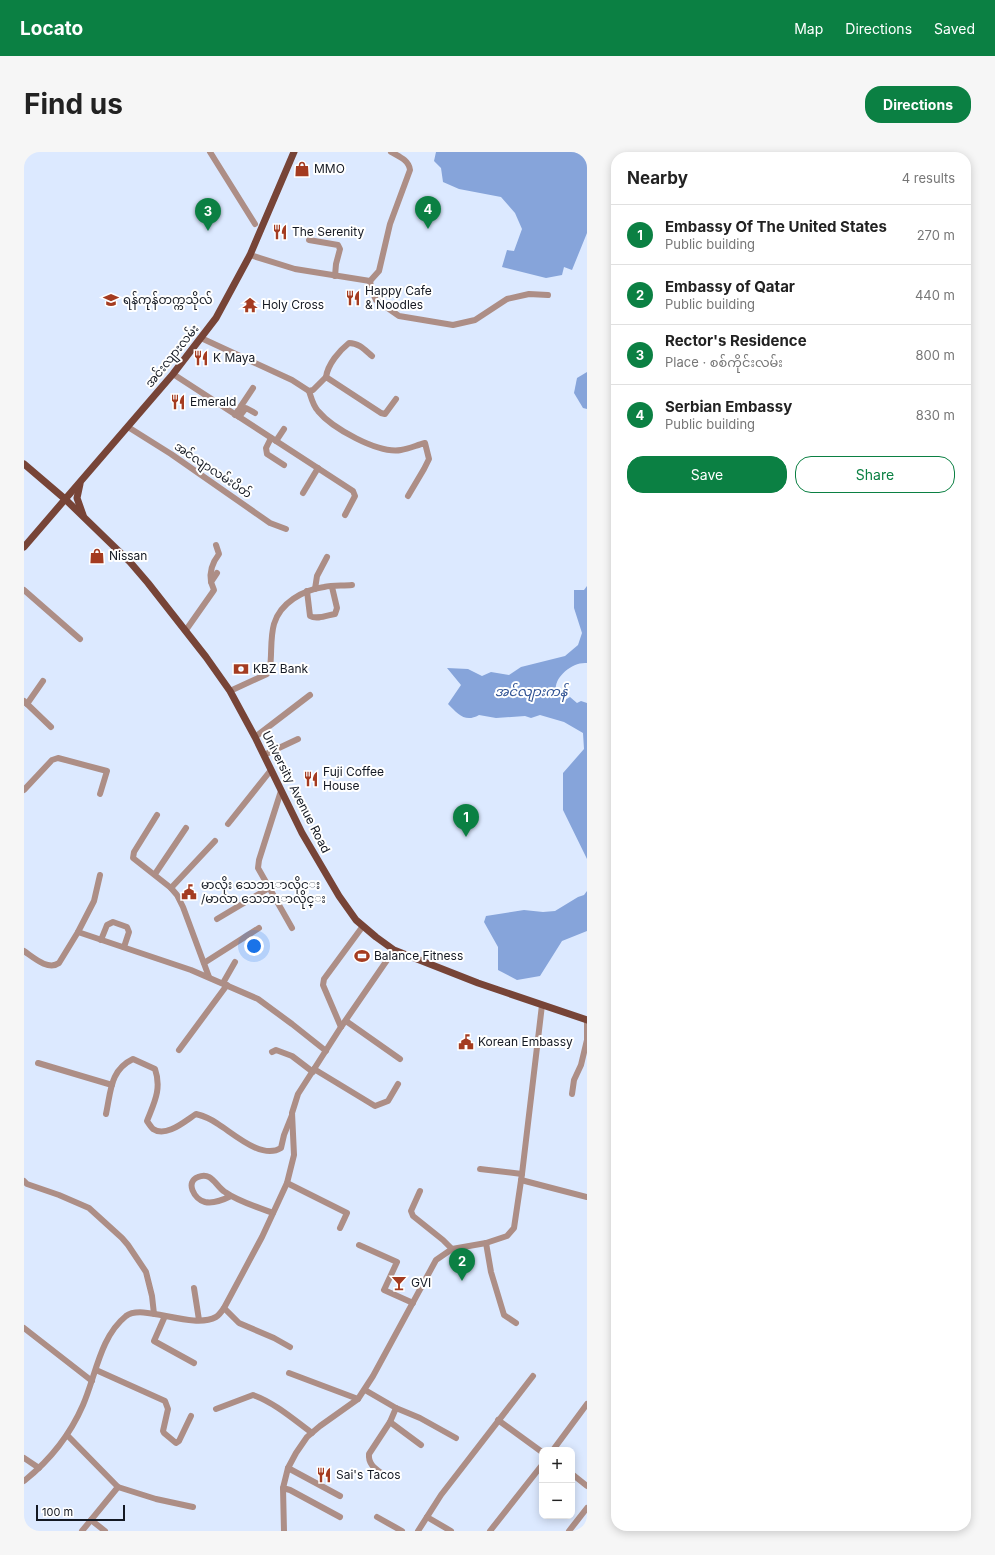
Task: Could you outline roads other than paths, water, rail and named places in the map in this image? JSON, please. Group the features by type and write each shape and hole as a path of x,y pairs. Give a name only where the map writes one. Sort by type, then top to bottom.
{"main road":[{"name":"အင်းလျားလမ်း","path":"24,547 173,374 216,318 250,255 294,152"},
{"name":"University Avenue Road","path":"24,464 65,499 130,562 186,630 230,691 256,737 302,833 339,896 356,920 394,950 478,982 587,1020"},
{"path":"81,480 77,490 77,498 84,518"}],"street":[{"path":"210,152 255,224"},
{"path":"370,281 379,270 390,224 410,170 410,166 406,161 391,152"},
{"path":"309,240 338,245 340,249 336,264 335,276"},
{"path":"250,255 295,269 370,281"},
{"path":"370,281 376,300 399,316 453,324 475,320 507,299 529,294 548,295"},
{"path":"201,338 292,380 309,391 317,411 354,438 369,444 392,450 400,450 425,443 429,459 408,496"},
{"path":"309,391 326,377 326,373 333,360 342,348 349,343 354,343 360,346 372,356"},
{"path":"173,374 352,491 355,496 345,515"},
{"path":"326,377 380,413 384,414 396,399"},
{"path":"237,416 253,388"},
{"path":"237,416 246,408 255,413"},
{"name":"အင်လျာလမ်းပိတ်","path":"128,427 171,454 270,523 286,529"},
{"path":"284,429 266,448 267,454 284,465"},
{"path":"303,493 318,468"},
{"path":"186,630 214,590 210,576 211,566 219,554 216,545"},
{"path":"315,589 317,576 327,557"},
{"path":"211,582 217,573"},
{"path":"230,691 267,674 271,661 274,624 280,611 290,601 315,589 352,585"},
{"path":"307,592 310,616 318,618 336,614 337,608 332,587"},
{"path":"24,590 80,639"},
{"path":"43,680 26,703 51,727"},
{"path":"256,737 310,695"},
{"path":"264,755 298,739"},
{"path":"24,790 52,760 58,758 107,771 108,772 100,794"},
{"path":"228,824 271,770"},
{"path":"281,791 259,860 258,868 292,928"},
{"path":"157,815 133,855 133,858 171,888 183,907 209,976"},
{"path":"155,874 186,828"},
{"path":"171,888 215,841"},
{"path":"24,951 40,962 48,965 56,965 59,963 78,932 94,901 100,875"},
{"path":"216,919 269,888"},
{"path":"101,940 106,925 113,922 127,927 129,932 124,947"},
{"path":"341,1027 323,985 324,979 364,926"},
{"path":"204,963 259,928"},
{"path":"78,932 209,976 258,999 326,1051"},
{"path":"106,1114 116,1072 124,1063 133,1059 155,1069 158,1076 159,1089 147,1121 153,1128 160,1132 168,1131 196,1114 205,1116 249,1145 264,1151 276,1152 281,1148 298,1094 341,1027 394,950"},
{"path":"179,1050 225,984 235,962"},
{"path":"284,1531 283,1488 288,1468 296,1452 312,1433 358,1399 365,1390 436,1260 452,1249 486,1243 507,1236 514,1228 522,1177 542,1005"},
{"path":"572,1094 574,1080 581,1065 587,1040 587,1020"},
{"path":"346,1021 400,1059"},
{"path":"272,1052 276,1050 292,1056 375,1106 388,1101 398,1084"},
{"path":"38,1063 112,1085"},
{"path":"24,1481 53,1454 66,1435 83,1406 107,1339 116,1325 128,1314 154,1314 186,1320 199,1320 216,1317 224,1308 287,1184 294,1155 292,1113"},
{"path":"480,1169 522,1177 587,1197"},
{"path":"231,1196 213,1202 204,1202 197,1198 193,1193 192,1186 194,1180 198,1177 208,1176 213,1179 223,1191 231,1196 273,1213"},
{"path":"24,1181 27,1184 59,1195 89,1208 122,1238 146,1272 152,1296 154,1314"},
{"path":"287,1184 347,1213 340,1228"},
{"path":"420,1191 411,1211 413,1216 452,1249"},
{"path":"486,1243 490,1272 504,1315 516,1323"},
{"path":"359,1245 397,1262 384,1290 413,1303"},
{"path":"194,1288 199,1320"},
{"path":"224,1308 239,1323 274,1338 290,1347"},
{"path":"165,1316 154,1341 194,1363"},
{"path":"24,1328 92,1381"},
{"path":"96,1370 165,1401 168,1409 163,1431 176,1443 179,1441 191,1416"},
{"path":"289,1373 358,1399"},
{"path":"418,1531 441,1495 533,1376"},
{"path":"365,1390 396,1408 420,1418 456,1438"},
{"path":"216,1409 253,1395 263,1399 312,1433"},
{"path":"556,1447 587,1404"},
{"path":"384,1475 371,1465 368,1459 369,1454 390,1422 396,1408"},
{"path":"498,1420 539,1450"},
{"path":"390,1422 421,1445"},
{"path":"66,1435 118,1487 156,1499 193,1507"},
{"path":"24,1458 39,1468"},
{"path":"288,1468 340,1496"},
{"path":"490,1531 539,1469"},
{"path":"575,1476 587,1486"},
{"path":"82,1531 118,1487"},
{"path":"283,1488 290,1490 340,1517"},
{"path":"569,1531 587,1508"},
{"path":"427,1517 451,1531"},
{"path":"377,1518 402,1531"},
{"path":"91,1520 105,1531"}],"water":[{"path":"436,152 587,152 587,233 572,270 564,267 562,275 546,278 502,267 507,250 514,251 522,229 515,213 501,197 459,189 443,182 441,168 434,161"},
{"path":"587,372 587,409 583,408 574,393 577,378"},
{"name":"အင်လျားကန်","path":"587,586 587,663 579,664 565,671 557,683 556,690 565,700 570,697 577,703 581,701 587,703 587,859 563,810 563,773 584,749 583,733 564,722 540,715 531,718 525,716 496,718 479,715 466,718 455,711 448,704 461,685 447,668 468,669 482,676 491,672 509,675 521,667 565,656 578,645 582,633 574,608 574,590 584,590"},
{"path":"587,891 587,931 562,941 540,976 517,980 498,970 498,947 484,922 486,916 524,910 543,912 555,911 584,895"}],"place":[{"name":"MMO","path":"302,169"},
{"name":"Serbian Embassy","path":"428,229"},
{"name":"Rector's Residence","path":"208,231"},
{"name":"The Serenity","path":"280,232"},
{"name":"Happy Cafe & Noodles","path":"353,298"},
{"name":"ရန်ကုန်တက္ကသိုလ်","path":"111,300"},
{"name":"Holy Cross","path":"250,305"},
{"name":"K Maya","path":"201,358"},
{"name":"Emerald","path":"178,402"},
{"name":"Nissan","path":"97,556"},
{"name":"KBZ Bank","path":"241,669"},
{"name":"Fuji Coffee House","path":"311,779"},
{"name":"Embassy Of The United States","path":"466,837"},
{"name":"မာလိုး သေဘၤာလိုင္း /မာလာ သေဘၤာလိုင္း","path":"189,892"},
{"name":"Balance Fitness","path":"362,956"},
{"name":"Korean Embassy","path":"466,1042"},
{"name":"Embassy of Qatar","path":"462,1281"},
{"name":"GVI","path":"399,1283"},
{"name":"Sai's Tacos","path":"324,1475"}]}
